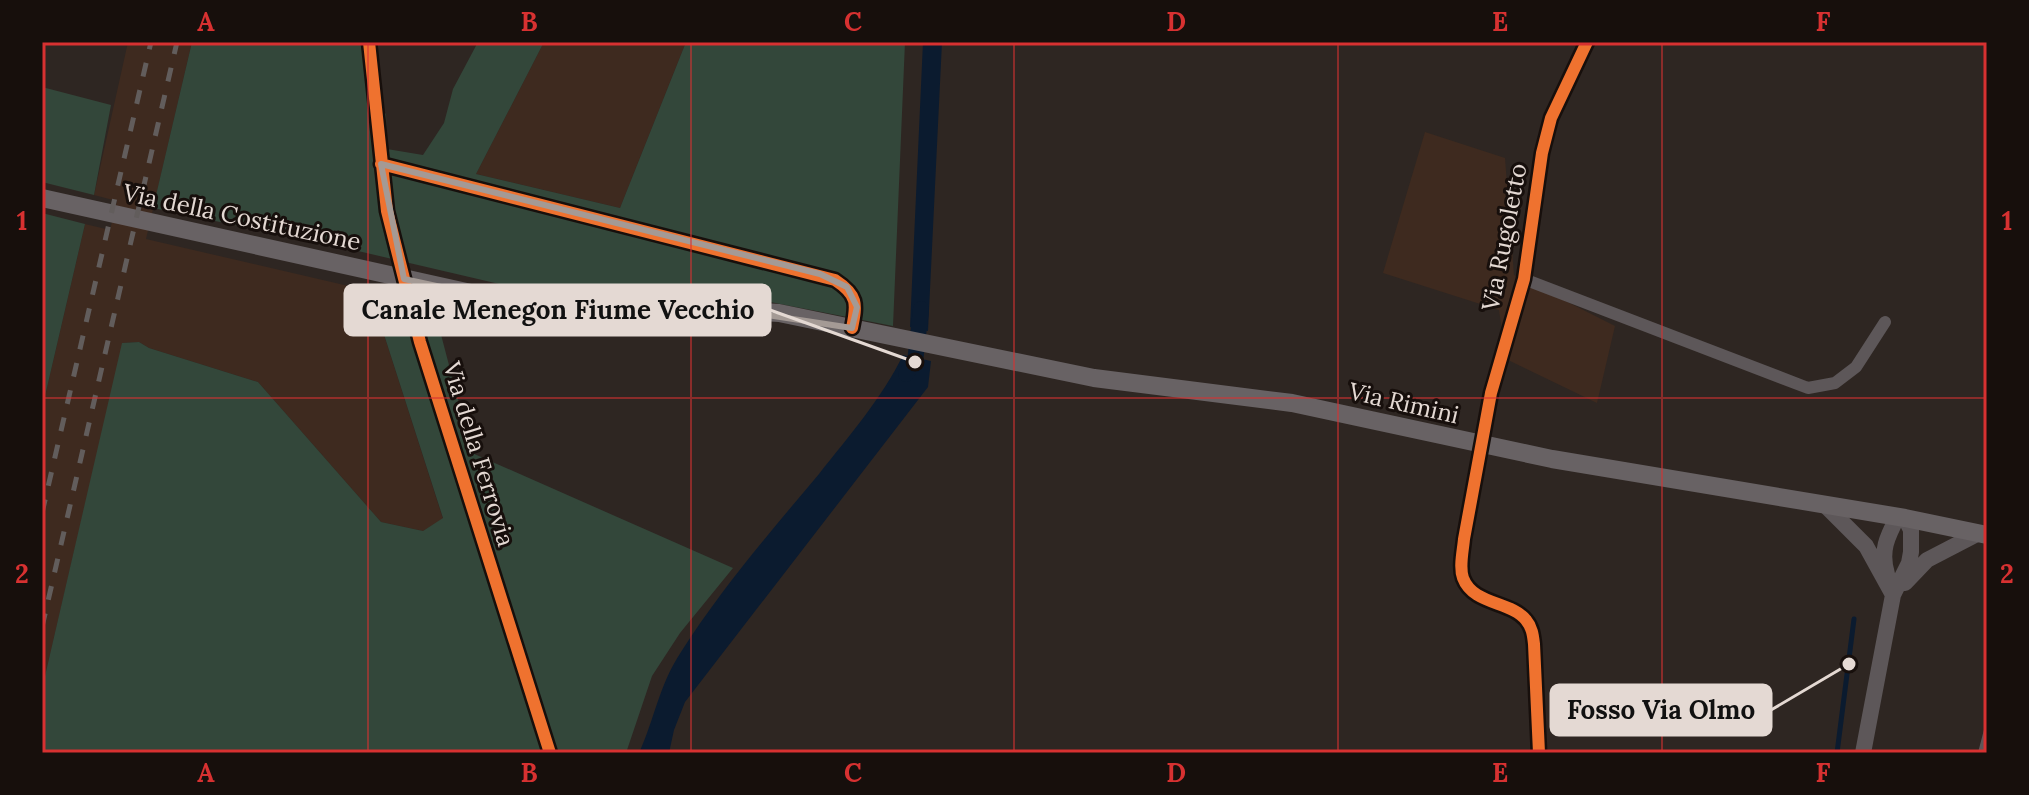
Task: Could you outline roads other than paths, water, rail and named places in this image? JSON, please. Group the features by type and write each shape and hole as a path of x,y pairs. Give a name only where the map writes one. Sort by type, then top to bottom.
{"main road":[{"name":"Via della Costituzione","path":"42,198 566,314 779,313 899,338"},
{"name":"Via Rimini","path":"899,338 1094,378 1292,403 1482,445 1902,517 1983,534"}],"street":[{"name":"Via della Ferrovia","path":"369,42 387,211 420,342 550,753"},
{"name":"Via Rugoletto","path":"1539,753 1531,627 1524,616 1480,597 1470,588 1463,578 1464,539 1491,393 1524,279 1542,153 1548,130 1587,42"},
{"path":"381,164 835,280 847,287 857,307 852,328"},
{"name":"Via Rugoletto","path":"1524,279 1808,388 1835,383 1856,367 1885,322"},
{"path":"1824,504 1866,546 1893,595"},
{"path":"1863,753 1893,595 1909,563 1911,552 1911,530 1902,517 1884,544 1883,553 1893,595"},
{"path":"1893,595 1927,560 1983,534"}],"lane":[{"path":"1981,753 1987,730"}],"water":[{"path":"923,42 942,42 928,331 910,327"},
{"path":"903,355 931,361 928,387 685,702 669,753 639,753 667,677 696,629 864,416"}],"waterway":[{"path":"906,374 915,362 921,309"},
{"path":"1837,753 1854,619"}],"railway":[{"path":"42,513 151,42"},
{"path":"42,627 177,42"}],"place":[{"name":"Canale Menegon Fiume Vecchio","path":"915,362"},
{"name":"Fosso Via Olmo","path":"1849,664"}]}
